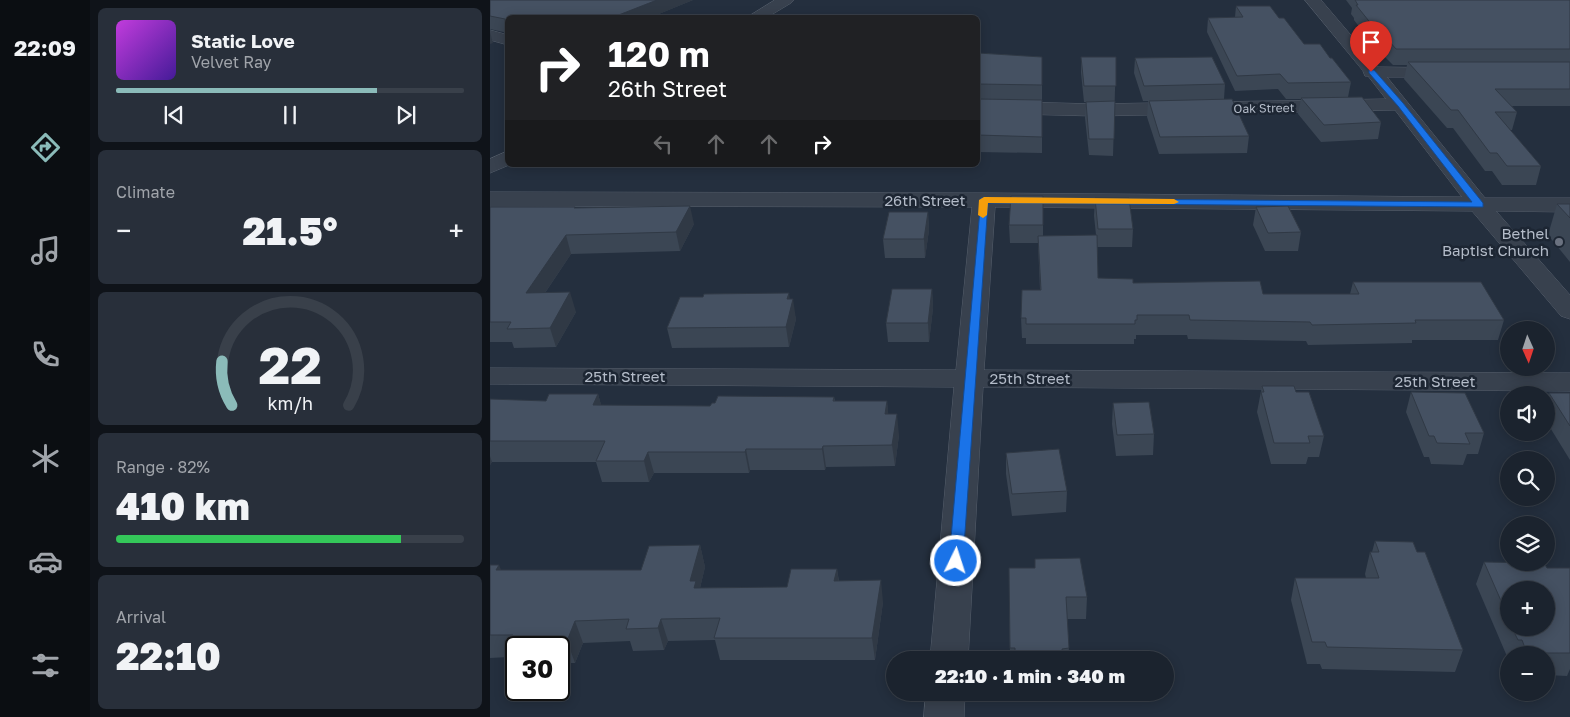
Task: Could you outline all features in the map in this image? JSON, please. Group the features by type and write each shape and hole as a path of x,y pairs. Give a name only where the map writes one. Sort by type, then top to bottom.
{"street":[{"path":"759,15 786,0"},
{"path":"1312,0 1400,104 1479,205 1570,311"},
{"path":"490,34 505,39"},
{"path":"1371,72 1463,72"},
{"name":"Oak Street","path":"980,107 1095,110 1400,104"},
{"path":"490,167 505,159"},
{"name":"26th Street","path":"490,199 984,200 1570,205"},
{"path":"949,651 984,200"},
{"name":"25th Street","path":"490,376 1570,382"},
{"path":"944,717 945,701"}],"building":[{"path":"490,0 657,0 619,15 505,15 505,19 490,16"},
{"path":"1355,0 1570,0 1570,49 1396,49 1389,41 1385,41 1356,5 1358,5"},
{"path":"1236,6 1270,6 1279,18 1284,18 1304,44 1320,44 1351,82 1288,83 1280,74 1237,76 1208,18 1243,17"},
{"path":"980,53 1042,57 1042,85 980,84"},
{"path":"1081,57 1116,57 1116,86 1084,86"},
{"path":"1212,57 1225,84 1144,86 1135,58"},
{"path":"1408,62 1570,62 1570,89 1495,89 1517,112 1495,112 1541,166 1507,166 1497,153 1490,153 1458,110 1451,110"},
{"path":"1362,97 1381,122 1324,125 1301,98"},
{"path":"980,99 1042,100 1042,137 980,135"},
{"path":"1232,99 1249,136 1160,137 1149,101"},
{"path":"1115,101 1114,139 1089,139 1086,102"},
{"path":"1011,196 1043,196 1043,225 1009,225"},
{"path":"1095,198 1129,198 1133,229 1098,229"},
{"path":"1557,204 1570,204 1570,218"},
{"path":"690,206 676,232 566,235 526,293 570,292 550,328 507,329 511,322 490,322 490,207"},
{"path":"1288,206 1301,232 1268,233 1256,207"},
{"path":"889,212 928,212 924,239 883,239"},
{"path":"1097,235 1098,278 1133,279 1133,283 1260,281 1263,294 1359,294 1353,282 1481,282 1504,320 1415,320 1416,323 1312,325 1310,322 1190,320 1189,315 1137,315 1135,324 1026,324 1026,318 1021,318 1022,290 1041,290 1038,236"},
{"path":"892,289 932,289 928,323 886,323"},
{"path":"789,293 787,299 793,299 786,327 667,328 680,297 703,297 704,294"},
{"path":"1262,386 1294,386 1296,392 1309,392 1324,436 1308,436 1310,443 1274,443 1261,392 1264,392"},
{"path":"1411,392 1465,393 1484,433 1465,433 1470,444 1437,443 1434,436 1429,436"},
{"path":"1555,393 1570,393 1570,426 1555,402"},
{"path":"549,394 598,394 593,405 710,406 712,403 715,403 718,396 834,397 833,401 887,401 885,414 897,414 892,445 823,446 822,449 746,449 745,452 648,452 644,461 596,461 605,441 490,441 490,399 546,401"},
{"path":"1149,402 1154,434 1117,435 1113,403"},
{"path":"1059,449 1067,491 1012,494 1006,453"},
{"path":"1375,541 1413,542 1417,552 1425,552 1463,650 1327,647 1325,642 1312,642 1295,578 1379,578 1370,552 1379,552"},
{"path":"700,545 690,581 696,581 694,588 787,587 791,569 837,569 834,581 881,580 872,638 714,638 720,618 661,619 658,628 626,629 629,619 575,621 569,636 490,635 490,565 499,565 496,570 641,570 649,546"},
{"path":"1080,558 1087,597 1066,597 1069,648 1062,649 1062,651 1015,651 1015,648 1010,648 1009,568 1035,568 1035,559"},
{"path":"1484,562 1500,562 1500,571 1555,571 1555,568 1570,568 1570,653 1555,653 1555,646 1524,646 1522,640 1518,640 1516,636 1555,636 1555,581 1500,581 1500,598"}],"slow traffic":[{"path":"983,215 984,200 1174,202"}],"place":[{"name":"Bethel Baptist Church","path":"1559,242"}],"route":[{"path":"956,561 970,358 984,200 1479,205 1400,104 1371,72"}]}
